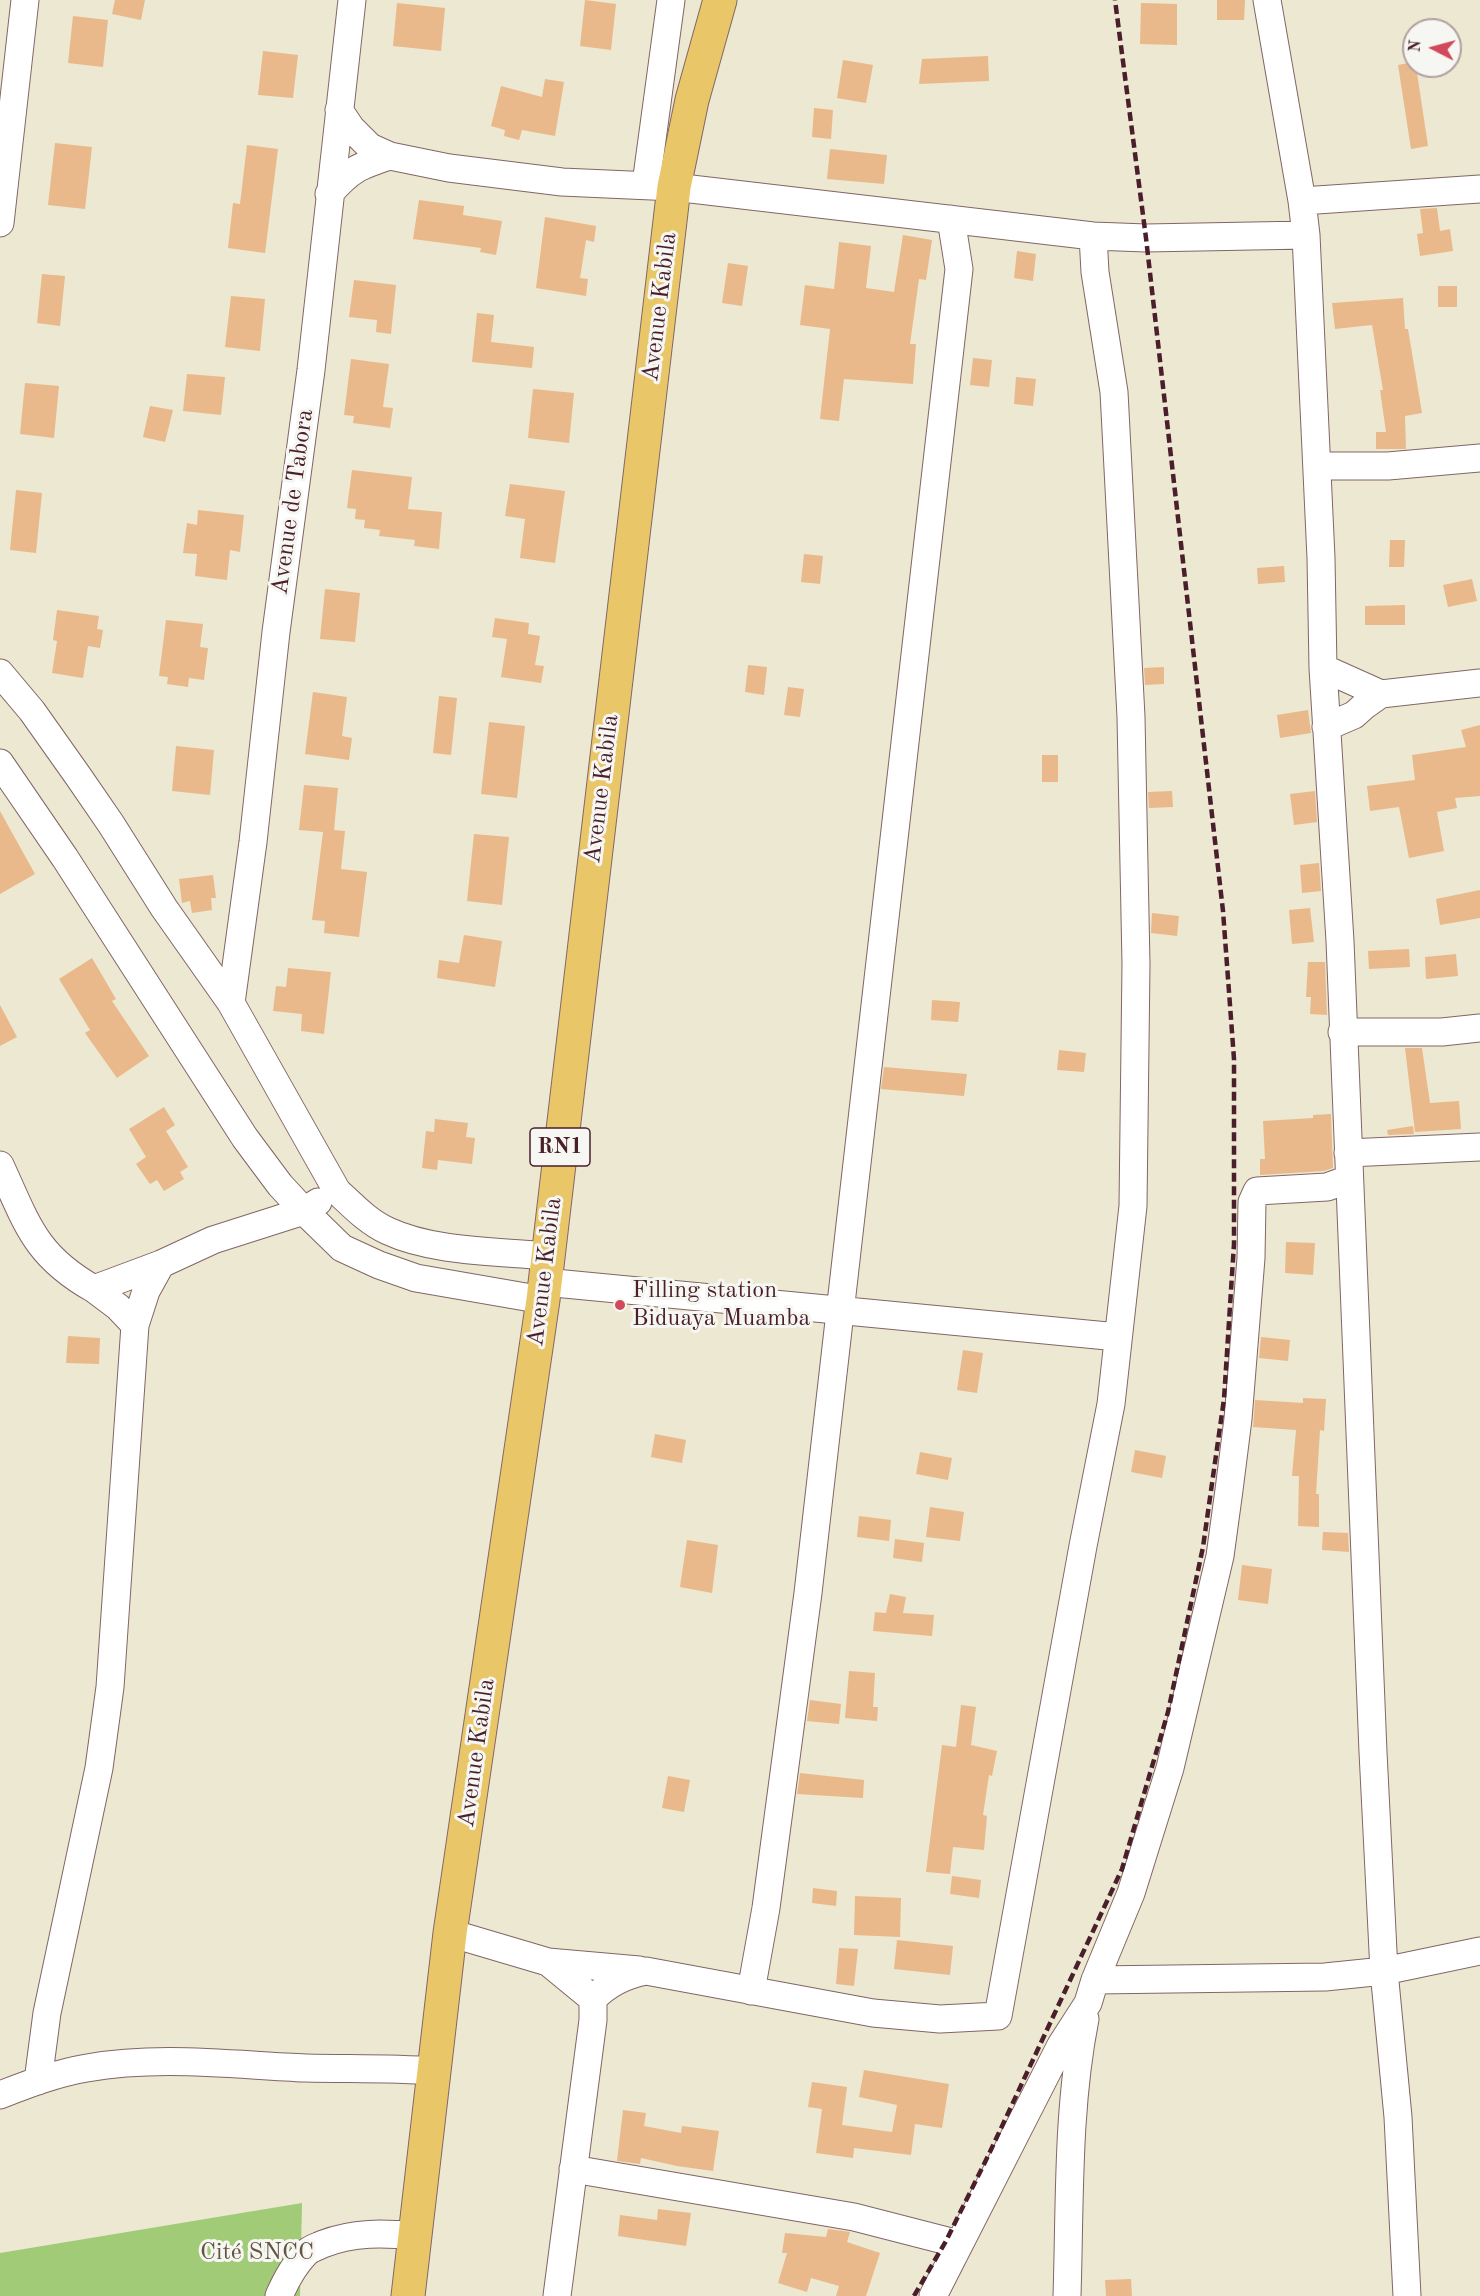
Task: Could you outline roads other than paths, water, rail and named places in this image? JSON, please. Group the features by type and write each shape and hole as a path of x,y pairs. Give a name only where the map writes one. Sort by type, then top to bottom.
{"highway":[{"name":"Avenue Kabila","path":"408,2296 450,1933 544,1279 660,185 692,100 720,0"}],"street":[{"path":"0,223 25,0"},
{"name":"Avenue de Tabora","path":"231,1003 253,842 276,632 311,370 352,0"},
{"path":"660,185 671,0"},
{"path":"1267,0 1306,235 1317,466 1323,668 1340,941 1365,1575 1384,1971 1398,2118 1407,2296"},
{"path":"339,110 359,138 370,147 390,156 449,168 600,184 660,185 1093,236 1146,238 1306,235"},
{"path":"329,194 346,174 365,164 390,156"},
{"path":"1302,201 1480,189"},
{"path":"751,1991 766,1908 808,1593 959,269 951,219"},
{"path":"959,269 980,241 994,228 1005,224"},
{"path":"450,1933 548,1962 646,1971 873,2013 940,2019 998,2016 1111,1404 1133,1206 1136,964 1134,798 1114,392 1095,272 1093,236"},
{"path":"1317,466 1388,466 1480,458"},
{"path":"1323,668 1381,694 1480,683"},
{"path":"0,673 32,711 78,776 164,908 231,1003 337,1191 354,1207 387,1230 544,1279"},
{"path":"1326,727 1354,715 1381,694"},
{"path":"0,763 65,858 245,1138 280,1185 342,1248 379,1265 434,1282 544,1279 1118,1337"},
{"path":"1342,1032 1442,1032 1480,1028"},
{"path":"933,2296 1061,2045 1091,1992 1131,1893 1170,1768 1220,1556 1238,1419 1254,1195 1257,1191 1327,1187 1348,1166 1480,1147"},
{"path":"0,1165 28,1228 45,1252 72,1277 118,1307 135,1324"},
{"path":"93,1289 258,1224 304,1211 337,1191"},
{"path":"38,2081 48,2013 99,1768 110,1687 135,1324 142,1299 172,1259"},
{"path":"1091,1992 1384,1971 1480,1951"},
{"path":"548,1962 593,1999"},
{"path":"557,2296 593,2020 593,1999 613,1982 631,1974 646,1971"},
{"path":"1067,2296 1076,2062 1091,1992"},
{"path":"0,2095 38,2081 86,2068 161,2062 308,2068 378,2067 434,2071"},
{"path":"573,2169 854,2217 959,2244"},
{"path":"279,2296 291,2270 308,2250 335,2239 379,2232 416,2236"}],"railway":[{"path":"914,2296 946,2241 989,2154 1122,1869 1168,1712 1203,1547 1224,1399 1234,1244 1234,1059 1223,911 1146,238 1115,0"}],"place":[{"name":"Filling station Biduaya Muamba","path":"620,1305"}],"park label":[{"name":"Cité SNCC","path":"257,2253"}]}
